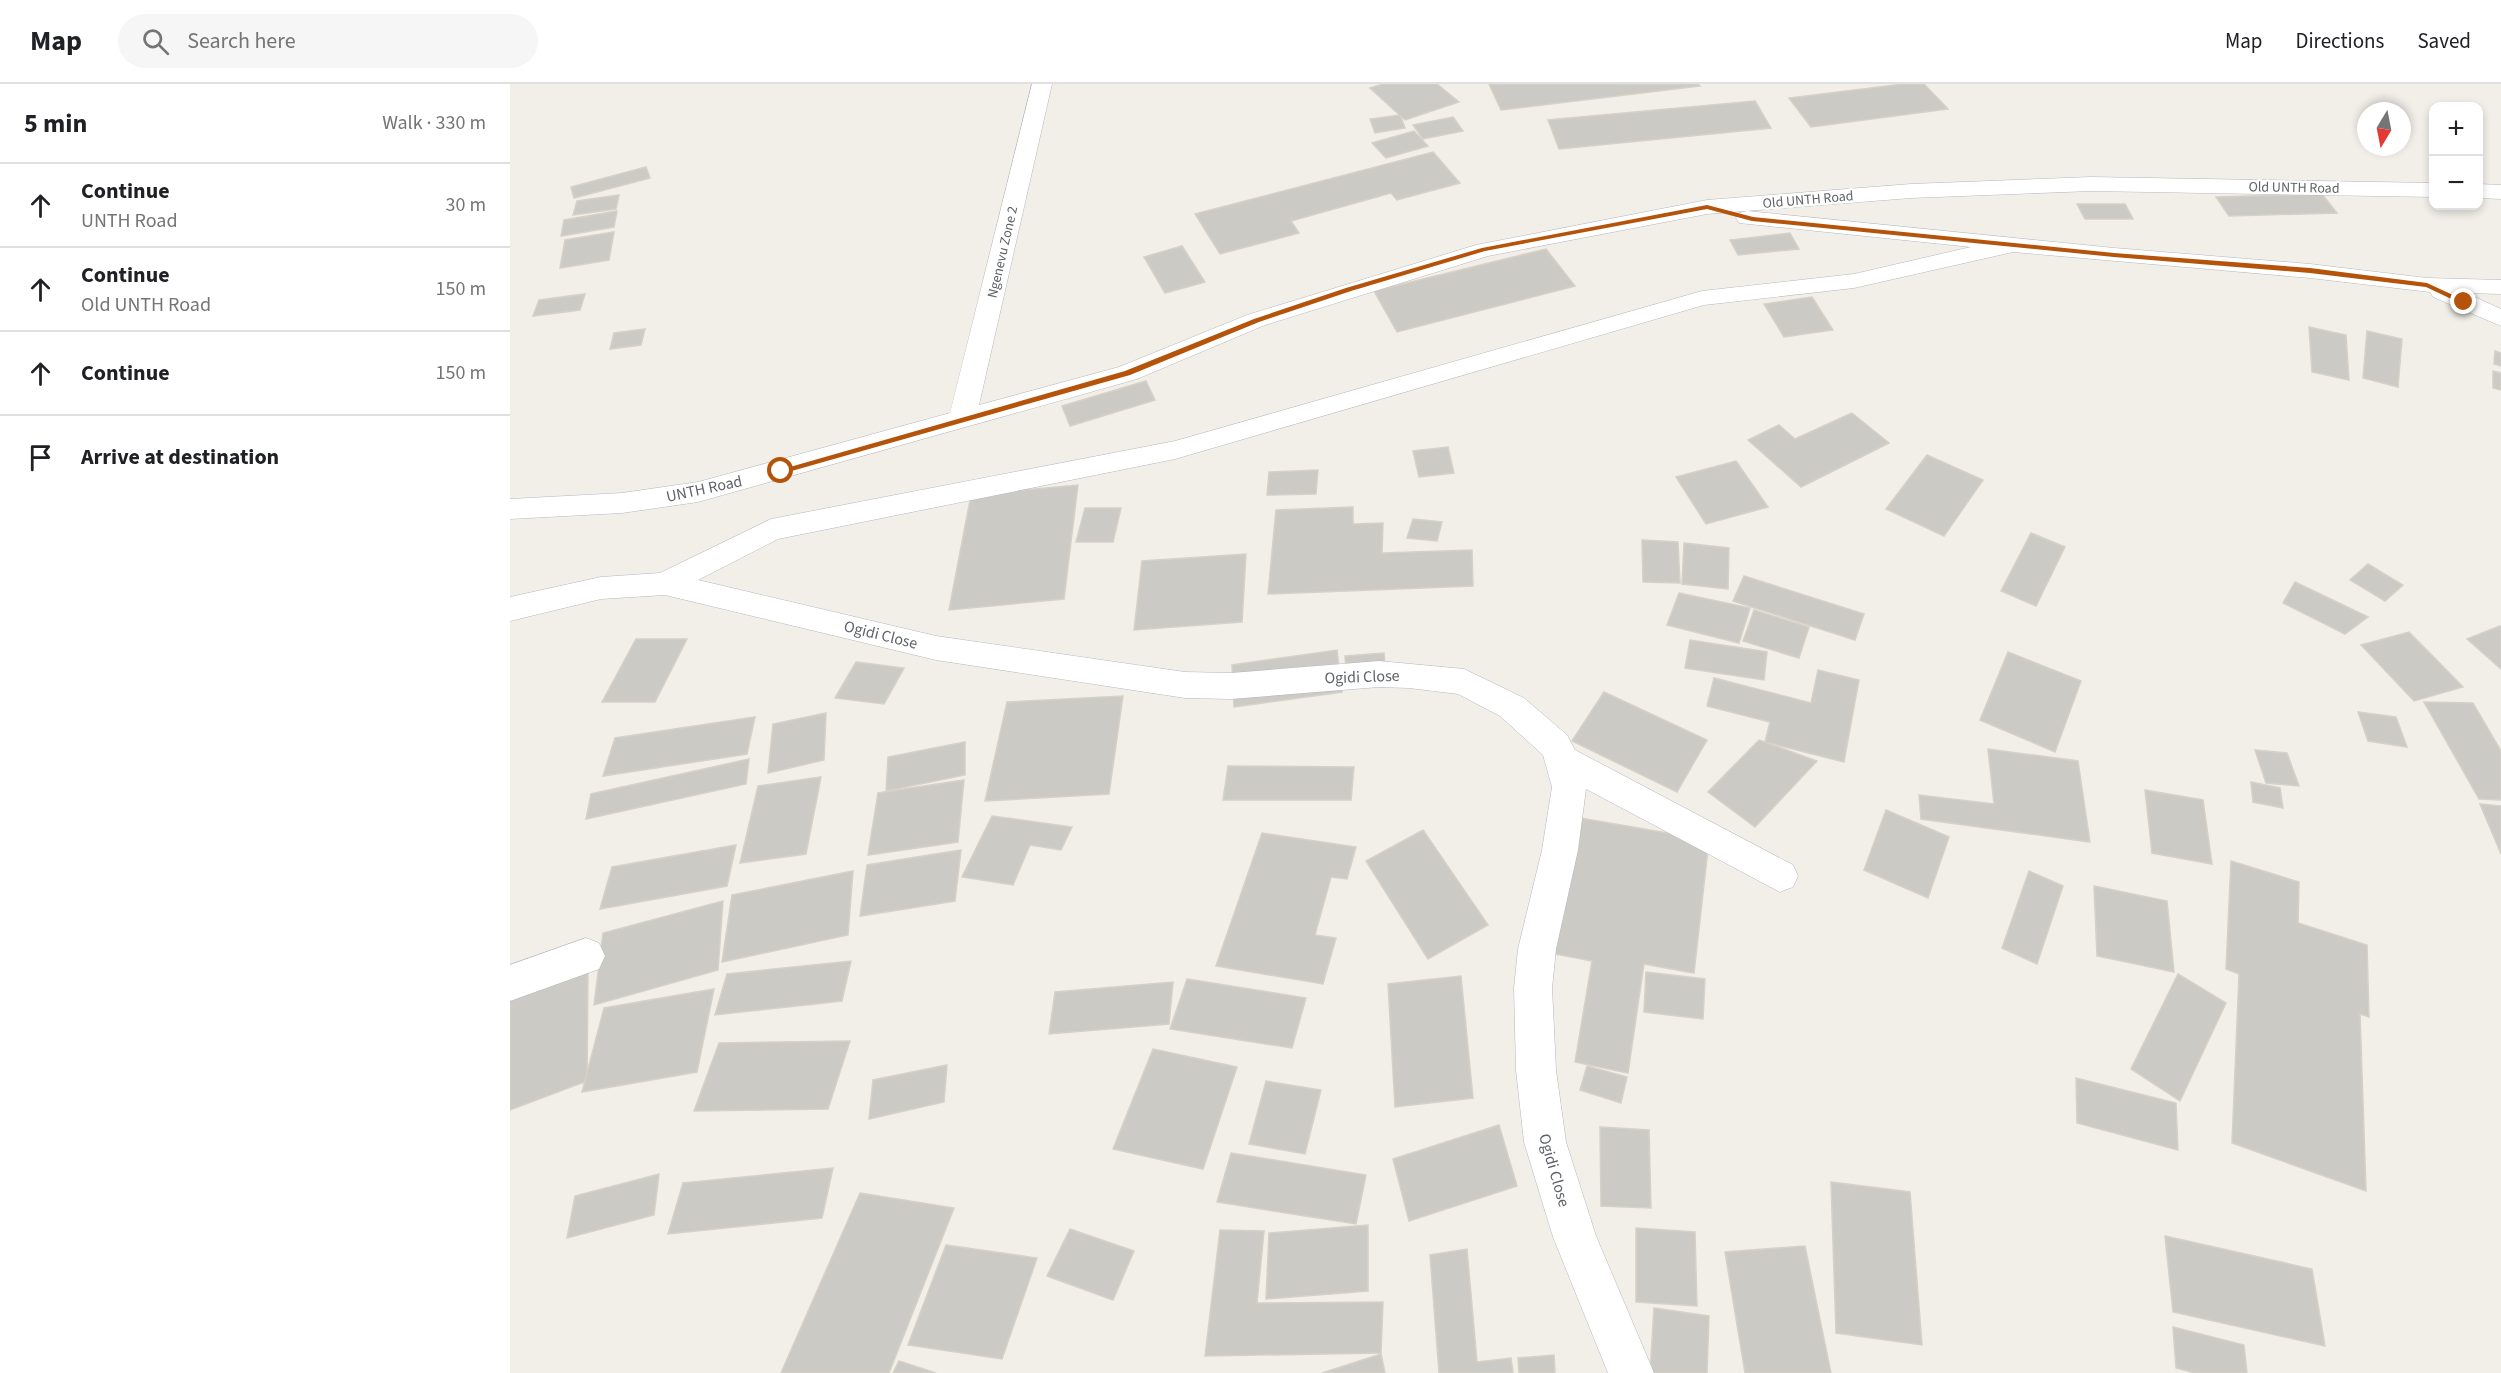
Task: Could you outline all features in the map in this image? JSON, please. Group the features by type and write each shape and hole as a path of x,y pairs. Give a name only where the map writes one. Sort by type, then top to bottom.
{"street":[{"name":"Ngenevu Zone 2","path":"962,419 1042,84"},
{"name":"Old UNTH Road","path":"962,419 1128,373 1256,320 1484,250 1707,207 1911,191 2091,184 2429,190"},
{"path":"2483,191 2501,192"},
{"path":"1707,207 1752,219 2114,255 2310,271 2427,285 2501,287"},
{"path":"664,584 771,530 1175,450 1702,298 1854,282 2017,244"},
{"path":"2427,285 2501,318"},
{"name":"UNTH Road","path":"510,509 622,503 698,492 962,419"},
{"name":"Ogidi Close","path":"510,609 601,588 664,584 936,648 1185,685 1231,686 1379,674 1409,675 1464,682 1512,706 1555,745 1563,760 1569,787 1560,850 1537,949 1533,988 1536,1070 1545,1142 1575,1237 1631,1373"},
{"path":"1563,760 1780,876"},
{"path":"510,983 586,956"}],"building":[{"path":"1383,84 1437,84 1459,102 1405,120 1370,88"},
{"path":"1489,84 1698,84 1700,86 1501,110"},
{"path":"1903,84 1924,84 1948,109 1811,127 1789,98"},
{"path":"1755,101 1771,128 1559,149 1548,120"},
{"path":"1400,115 1405,128 1375,133 1370,119"},
{"path":"1453,117 1463,131 1423,139 1413,125"},
{"path":"1414,131 1428,146 1386,158 1372,143"},
{"path":"1433,152 1460,183 1397,200 1391,193 1291,221 1299,233 1220,254 1195,214"},
{"path":"646,167 650,178 574,198 571,187"},
{"path":"2322,194 2337,213 2229,216 2216,197"},
{"path":"619,195 616,209 573,215 577,201"},
{"path":"2077,204 2125,204 2133,219 2085,219"},
{"path":"617,211 614,227 561,236 564,220"},
{"path":"614,232 609,260 560,268 565,240"},
{"path":"1790,233 1799,249 1738,255 1730,240"},
{"path":"1182,246 1205,282 1165,293 1144,257"},
{"path":"1546,249 1575,286 1397,332 1374,291"},
{"path":"585,294 580,310 533,316 539,300"},
{"path":"1812,297 1833,330 1784,337 1764,304"},
{"path":"2309,327 2346,335 2349,380 2312,372"},
{"path":"645,329 641,345 610,349 614,333"},
{"path":"2367,331 2402,339 2398,387 2363,378"},
{"path":"2495,351 2501,353 2501,366 2494,364"},
{"path":"2493,371 2501,373 2501,390 2493,388"},
{"path":"1146,381 1155,400 1070,426 1062,406"},
{"path":"1852,413 1889,443 1801,487 1748,440 1779,425 1795,439"},
{"path":"1448,447 1454,473 1419,477 1413,451"},
{"path":"1927,455 1983,480 1944,536 1886,509"},
{"path":"1736,461 1768,507 1706,524 1676,477"},
{"path":"1318,470 1316,494 1267,495 1269,472"},
{"path":"1078,485 1064,599 949,610 971,495"},
{"path":"1353,507 1353,524 1383,523 1382,553 1472,550 1473,586 1268,594 1276,510"},
{"path":"1085,508 1121,508 1113,542 1076,542"},
{"path":"1413,519 1442,522 1437,541 1407,538"},
{"path":"2031,533 2065,547 2036,606 2001,591"},
{"path":"1642,540 1678,542 1680,583 1643,582"},
{"path":"1684,543 1729,548 1728,589 1682,584"},
{"path":"1246,554 1242,622 1134,630 1142,561"},
{"path":"2368,564 2403,585 2385,601 2350,580"},
{"path":"1744,576 1864,614 1855,640 1733,601"},
{"path":"2295,582 2368,617 2345,634 2283,603"},
{"path":"1679,593 1750,608 1739,643 1667,625"},
{"path":"1754,610 1809,627 1799,658 1743,641"},
{"path":"2501,627 2501,669 2467,639"},
{"path":"2409,632 2463,687 2414,701 2361,645"},
{"path":"636,639 687,639 655,702 602,702"},
{"path":"1690,640 1767,652 1764,680 1685,668"},
{"path":"1337,650 1342,692 1234,707 1232,665"},
{"path":"2008,652 2081,681 2055,752 1980,720"},
{"path":"1384,653 1386,681 1347,685 1345,656"},
{"path":"856,662 904,668 884,704 835,698"},
{"path":"1818,670 1859,680 1844,762 1765,742 1770,722 1707,706 1714,678 1811,703"},
{"path":"1604,692 1707,740 1677,792 1572,741"},
{"path":"1123,696 1109,794 985,801 1007,702"},
{"path":"2424,702 2473,703 2501,751 2501,800 2479,799"},
{"path":"2358,712 2396,717 2407,747 2368,741"},
{"path":"826,713 824,760 768,773 773,724"},
{"path":"755,717 747,754 603,776 615,738"},
{"path":"1759,740 1817,761 1755,827 1708,792"},
{"path":"965,742 965,775 886,791 888,757"},
{"path":"1988,749 2078,761 2090,842 1921,819 1919,795 1994,804"},
{"path":"2255,750 2287,753 2299,786 2266,783"},
{"path":"749,759 746,784 586,819 591,794"},
{"path":"1228,766 1354,767 1351,800 1223,800"},
{"path":"821,777 806,854 740,863 758,786"},
{"path":"964,780 958,842 868,855 878,793"},
{"path":"2251,782 2280,788 2283,808 2253,802"},
{"path":"2145,790 2203,800 2212,864 2152,853"},
{"path":"2480,804 2501,806 2501,854"},
{"path":"1886,810 1949,837 1928,898 1864,870"},
{"path":"992,816 1072,827 1061,850 1030,845 1013,885 962,877"},
{"path":"1580,818 1709,840 1694,973 1644,964 1628,1073 1575,1062 1592,961 1555,954"},
{"path":"1423,830 1488,925 1428,959 1366,861"},
{"path":"1262,833 1356,847 1347,879 1331,877 1315,935 1336,938 1323,984 1216,966"},
{"path":"736,845 727,886 600,909 612,867"},
{"path":"961,850 955,901 860,916 867,865"},
{"path":"2231,861 2299,882 2298,923 2367,945 2369,1017 2360,1014 2366,1191 2232,1143 2239,974 2226,969"},
{"path":"853,871 848,935 722,962 732,895"},
{"path":"2029,871 2063,886 2037,964 2002,948"},
{"path":"2094,886 2167,901 2174,972 2097,956"},
{"path":"723,901 718,970 594,1005 603,933"},
{"path":"851,961 842,1001 715,1015 727,974"},
{"path":"588,972 587,1081 510,1110 510,1000"},
{"path":"1646,972 1705,979 1703,1019 1644,1012"},
{"path":"2178,974 2226,1003 2180,1101 2131,1069"},
{"path":"1461,976 1473,1098 1395,1107 1388,984"},
{"path":"1187,979 1306,998 1292,1048 1170,1029"},
{"path":"1173,982 1169,1024 1049,1034 1055,992"},
{"path":"714,989 697,1072 582,1092 604,1008"},
{"path":"850,1041 828,1109 694,1111 719,1043"},
{"path":"1153,1049 1237,1067 1203,1169 1113,1149"},
{"path":"947,1065 944,1102 869,1119 873,1080"},
{"path":"1587,1066 1627,1077 1621,1103 1580,1090"},
{"path":"2076,1078 2176,1103 2178,1150 2077,1123"},
{"path":"1266,1081 1321,1090 1305,1154 1249,1144"},
{"path":"1499,1125 1517,1186 1409,1221 1393,1159"},
{"path":"1600,1127 1649,1130 1651,1208 1601,1206"},
{"path":"1231,1153 1366,1175 1356,1224 1217,1202"},
{"path":"833,1168 822,1218 668,1234 683,1183"},
{"path":"659,1174 654,1215 567,1238 575,1196"},
{"path":"1831,1182 1910,1192 1922,1345 1836,1333"},
{"path":"860,1193 954,1208 889,1373 781,1373"},
{"path":"1368,1225 1368,1291 1266,1299 1269,1233"},
{"path":"1636,1228 1695,1232 1697,1306 1636,1302"},
{"path":"1070,1229 1134,1251 1113,1300 1047,1276"},
{"path":"1220,1230 1264,1231 1257,1303 1383,1302 1381,1353 1205,1356"},
{"path":"2165,1236 2312,1269 2325,1346 2173,1312"},
{"path":"946,1245 1037,1258 1002,1359 908,1345"},
{"path":"1805,1246 1831,1373 1745,1373 1725,1252"},
{"path":"1467,1249 1477,1362 1511,1358 1513,1373 1439,1373 1430,1255"},
{"path":"1654,1308 1709,1316 1707,1373 1650,1373"},
{"path":"2173,1327 2244,1345 2247,1373 2195,1373 2176,1368"},
{"path":"1381,1354 1385,1373 1322,1373"},
{"path":"1554,1355 1555,1373 1519,1373 1518,1358"},
{"path":"899,1361 936,1373 893,1373"}],"route":[{"path":"781,471 876,442 1128,373 1256,320 1484,250 1707,207 1752,219 2114,255 2310,271 2427,285 2464,302"}]}
